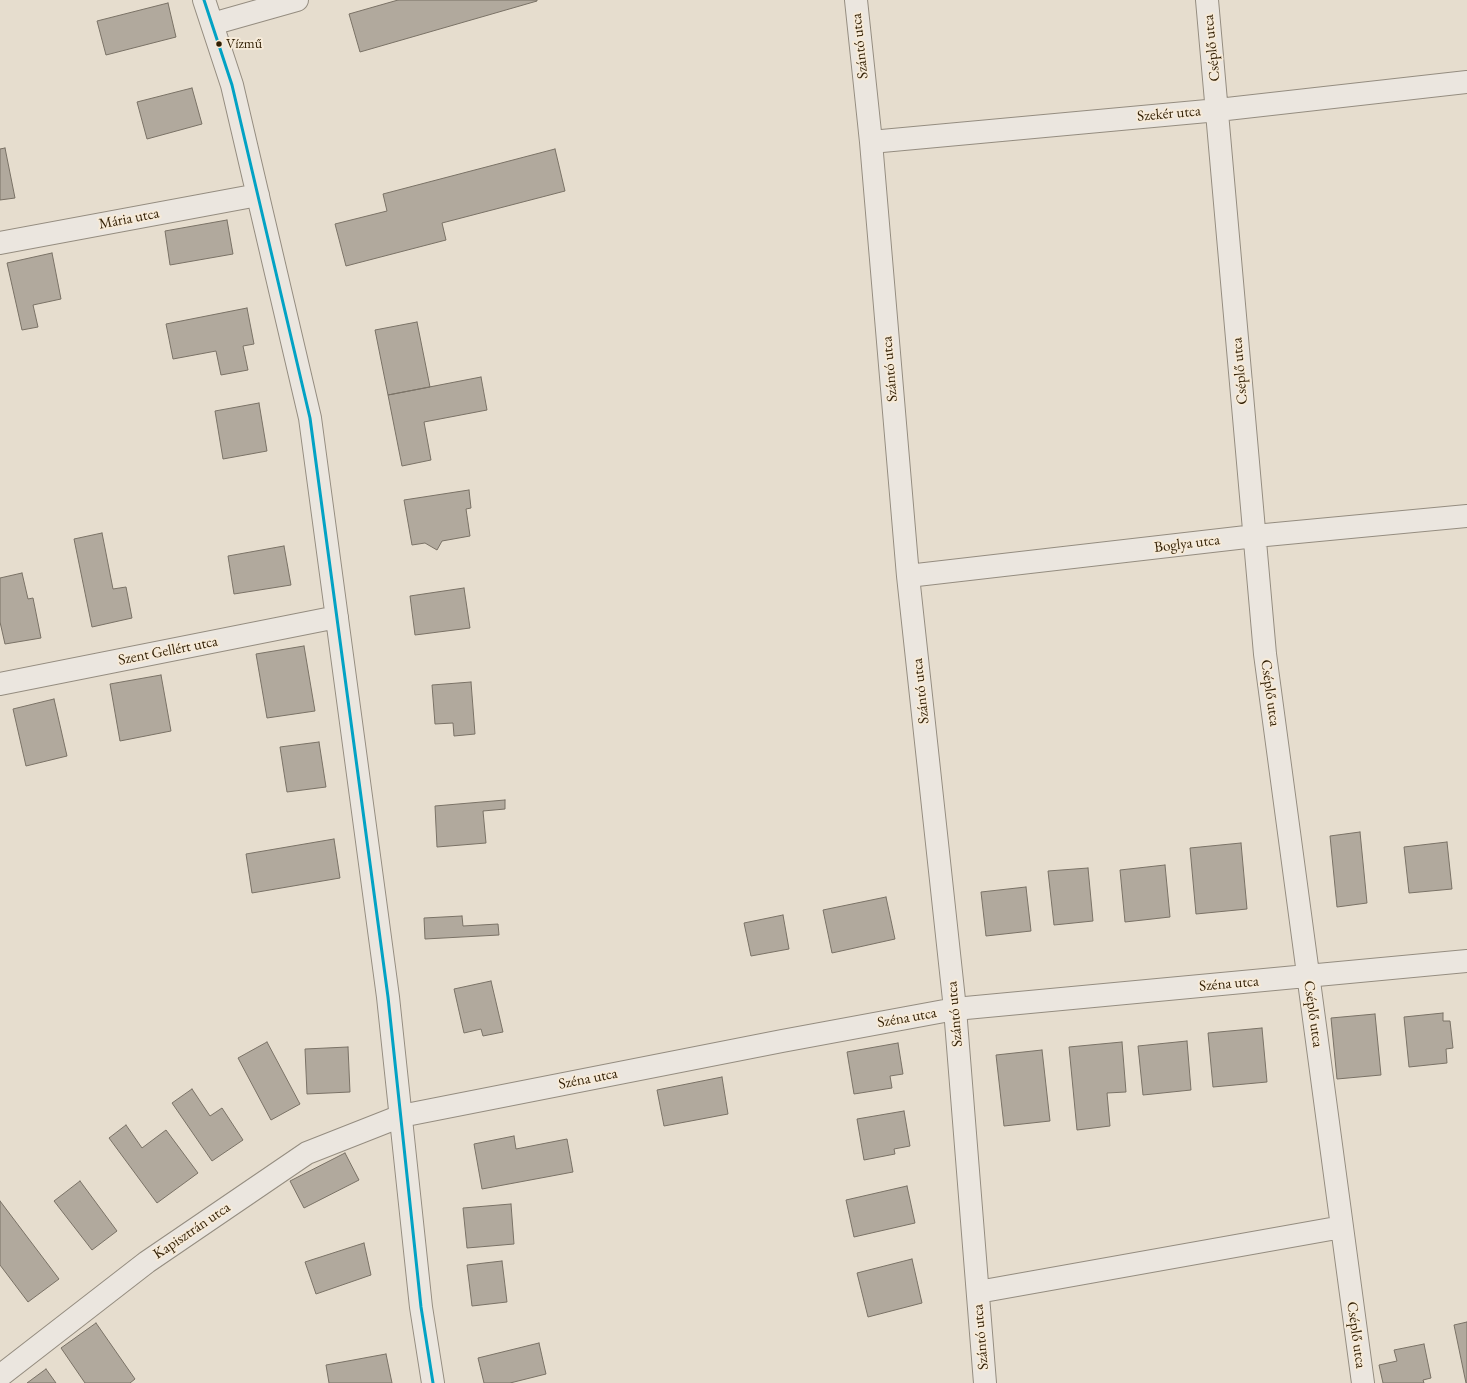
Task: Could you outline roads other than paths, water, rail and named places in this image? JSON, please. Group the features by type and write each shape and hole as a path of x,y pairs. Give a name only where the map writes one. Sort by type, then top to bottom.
{"street":[{"path":"204,0 232,85 310,418 388,997 421,1307 433,1383"},
{"path":"212,24 297,0"},
{"name":"Szántó utca","path":"856,0 871,142 908,576 955,1009 985,1383"},
{"name":"Cséplő utca","path":"1207,0 1218,110 1265,654 1363,1383"},
{"name":"Szekér utca","path":"871,142 1218,110 1467,82"},
{"name":"Mária utca","path":"0,243 258,194"},
{"name":"Boglya utca","path":"908,576 1255,536 1467,516"},
{"name":"Szent Gellért utca","path":"0,684 337,617"},
{"name":"Széna utca","path":"400,1116 782,1041 955,1009 1467,961"},
{"name":"Kapisztrán utca","path":"0,1376 147,1262 307,1153 400,1116"},
{"path":"978,1292 1342,1227"}],"place":[{"name":"Vízmű","path":"219,44"}]}
